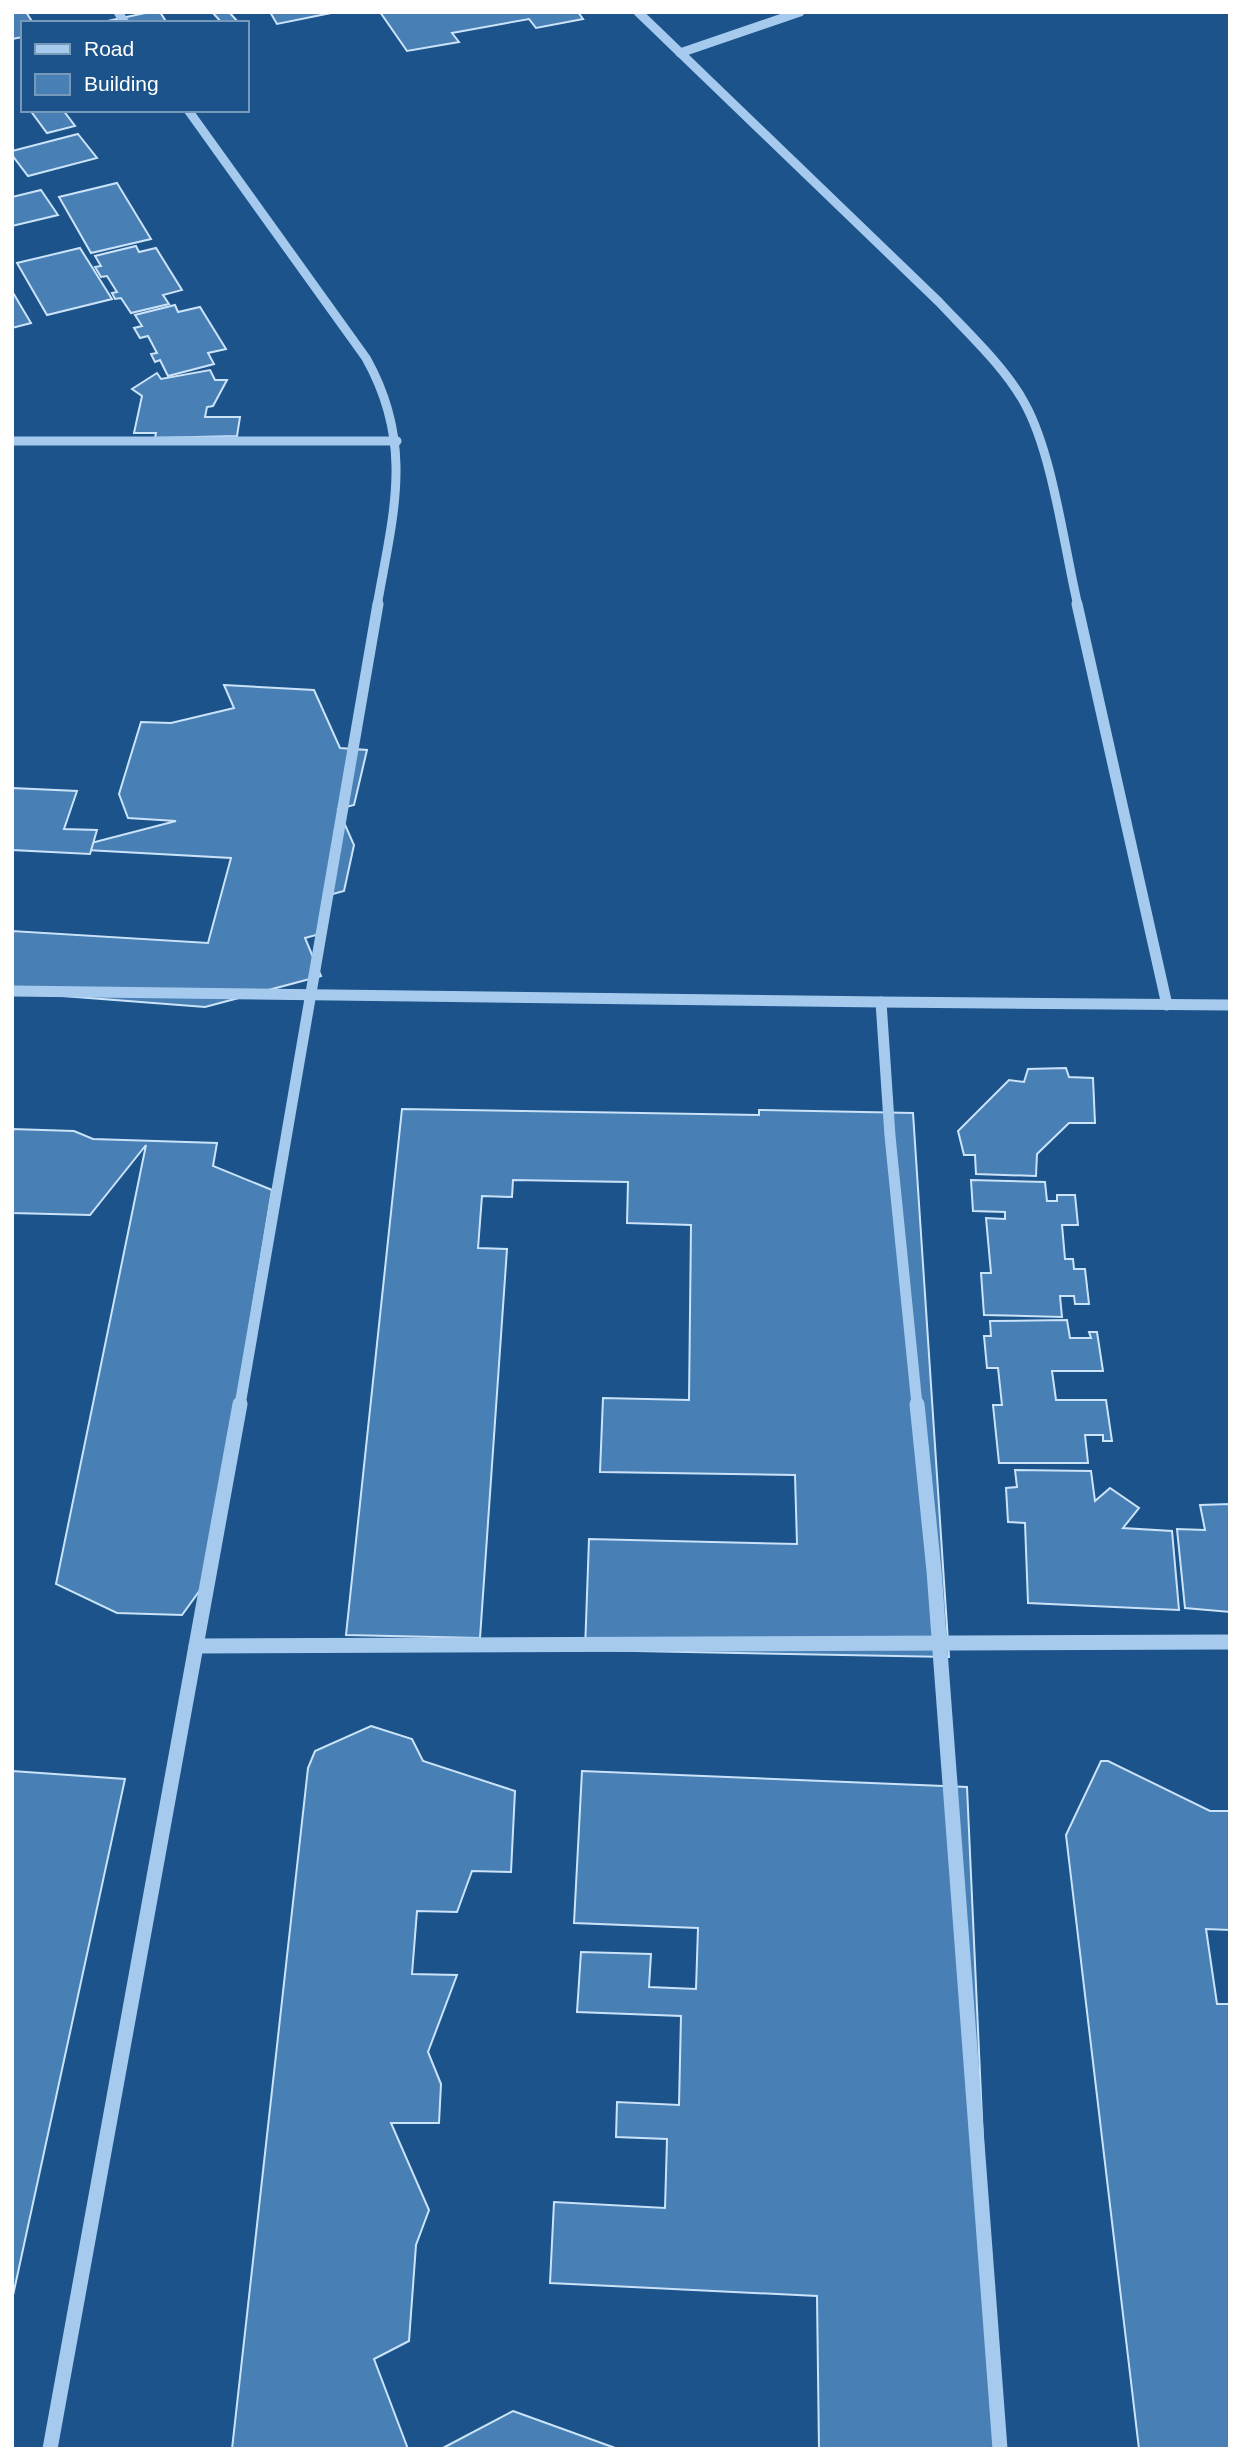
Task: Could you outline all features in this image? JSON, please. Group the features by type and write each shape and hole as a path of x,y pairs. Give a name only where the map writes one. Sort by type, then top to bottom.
{"street":[{"path":"638,12 939,302 978,344 1024,402 1039,434 1066,547 1167,1005"},
{"path":"680,53 800,12"},
{"path":"50,2449 313,996 397,491 397,441 393,412 386,390 366,358 189,112"},
{"path":"12,441 397,441"},
{"path":"12,991 1230,1005"},
{"path":"881,1002 939,1641 1000,2449"},
{"path":"196,1646 939,1641 1230,1642"}],"building":[{"path":"12,12 26,12 32,21 21,21 21,37 12,39"},
{"path":"160,12 166,21 107,21"},
{"path":"212,12 229,12 237,21 220,21"},
{"path":"270,12 336,12 277,24"},
{"path":"380,12 578,12 583,19 536,28 529,19 452,33 459,42 407,51"},
{"path":"31,112 64,112 75,126 47,133"},
{"path":"78,134 97,158 28,176 12,155 12,151"},
{"path":"117,183 151,239 91,253 59,197"},
{"path":"41,190 58,215 12,226 12,197"},
{"path":"136,246 139,252 156,248 182,290 163,295 169,304 131,313 121,298 115,299 112,293 117,292 107,276 101,277 95,267 101,266 95,256"},
{"path":"80,248 112,299 47,315 17,263"},
{"path":"12,291 31,323 12,328"},
{"path":"175,305 178,312 200,307 226,349 208,353 214,364 168,376 160,360 155,362 151,354 157,353 148,336 140,338 134,328 142,326 135,315"},
{"path":"210,370 215,380 227,380 213,406 207,407 205,417 240,417 237,436 155,438 156,433 134,433 142,396 132,389 157,373 161,379"},
{"path":"224,685 314,690 340,748 367,750 354,805 338,809 354,845 344,891 329,895 320,934 305,938 321,976 205,1007 12,992 12,931 208,943 231,858 68,849 176,821 128,818 119,794 141,722 171,723 234,708"},
{"path":"12,788 77,791 64,829 97,830 90,854 12,850"},
{"path":"1066,1068 1069,1077 1093,1078 1095,1123 1069,1123 1037,1154 1036,1176 976,1174 975,1155 964,1155 958,1131 1009,1080 1024,1082 1028,1069"},
{"path":"402,1109 759,1115 759,1110 913,1113 949,1657 585,1650 589,1539 797,1544 795,1475 600,1472 603,1398 689,1400 691,1225 627,1223 628,1182 513,1180 512,1197 482,1196 478,1248 507,1249 480,1638 346,1635"},
{"path":"12,1129 74,1131 93,1139 217,1143 213,1166 272,1190 208,1579 182,1615 117,1613 56,1584 146,1145 90,1215 12,1213"},
{"path":"971,1180 1045,1182 1047,1201 1057,1201 1057,1195 1075,1195 1078,1225 1062,1225 1065,1259 1073,1259 1074,1269 1085,1269 1089,1304 1075,1304 1074,1296 1060,1296 1062,1317 984,1315 981,1273 991,1273 986,1218 1005,1219 1005,1212 973,1211"},
{"path":"1067,1320 1070,1338 1091,1338 1089,1332 1097,1332 1103,1371 1052,1371 1056,1400 1106,1400 1112,1441 1103,1441 1103,1435 1085,1435 1088,1463 999,1463 993,1405 1002,1405 998,1368 987,1368 984,1336 991,1336 990,1321"},
{"path":"1015,1470 1091,1471 1095,1501 1110,1488 1139,1508 1123,1528 1172,1531 1179,1610 1028,1603 1025,1523 1008,1522 1006,1488 1017,1487"},
{"path":"1230,1504 1230,1612 1185,1608 1177,1529 1205,1530 1200,1505"},
{"path":"371,1726 412,1739 423,1761 515,1791 511,1872 472,1871 457,1912 417,1911 412,1974 457,1975 428,2052 441,2084 439,2123 391,2123 429,2210 416,2245 409,2341 374,2359 408,2449 232,2449 308,1768 315,1751"},
{"path":"1101,1761 1108,1761 1210,1811 1230,1811 1230,1930 1206,1929 1217,2004 1230,2004 1230,2449 1139,2449 1066,1835"},
{"path":"12,1771 125,1779 12,2300"},
{"path":"582,1771 967,1787 997,2449 819,2449 817,2296 550,2283 554,2202 665,2208 667,2139 616,2137 617,2102 679,2105 681,2016 577,2012 581,1952 651,1954 649,1987 696,1989 698,1928 574,1923"},
{"path":"513,2411 618,2449 441,2449"}]}
